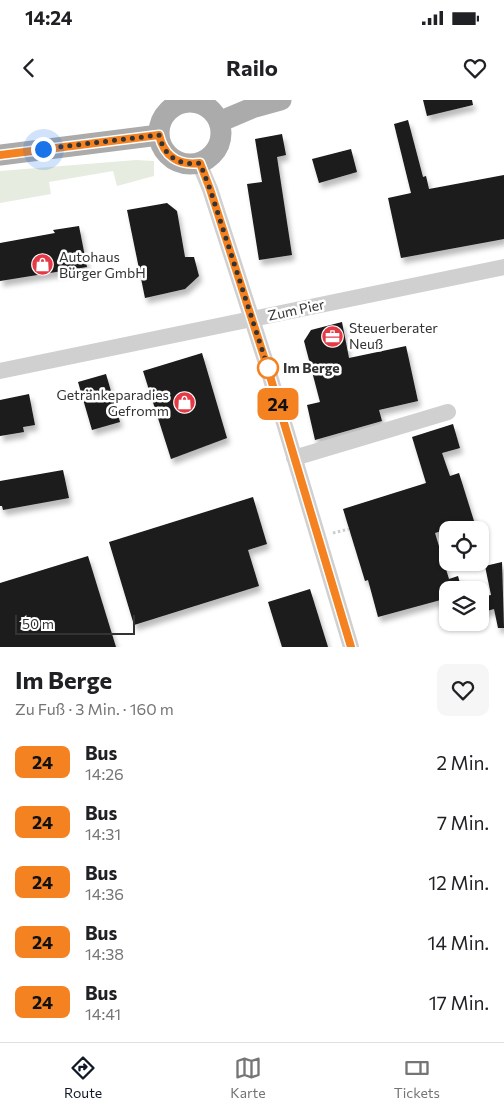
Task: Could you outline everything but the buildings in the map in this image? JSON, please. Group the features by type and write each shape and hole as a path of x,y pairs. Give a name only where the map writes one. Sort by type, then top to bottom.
{"main road":[{"path":"219,122 252,108 280,100"},
{"path":"177,103 197,103 214,113 219,122 220,138 218,146 207,159 200,163 190,164 173,159 166,152 159,135 162,121 177,103"},
{"path":"0,155 159,135"}],"street":[{"path":"200,163 252,320 351,647"},
{"name":"Zum Pier","path":"0,371 504,267"},
{"path":"294,458 448,412"}],"shaded area":[{"path":"136,160 154,161 154,176 117,186 113,171 49,182 51,194 0,203 0,171"}],"bus line":[{"name":"24","path":"0,155 159,135 161,144 173,159 181,163 200,163 267,366 351,647"}],"place":[{"name":"Autohaus Bürger GmbH","path":"43,265"},
{"name":"Steuerberater Neuß","path":"333,336"},
{"name":"Im Berge","path":"268,368"},
{"name":"Getränkeparadies Gefromm","path":"185,403"}],"route":[{"path":"43,149 159,135 161,144 173,159 181,163 200,163 268,368"}]}
